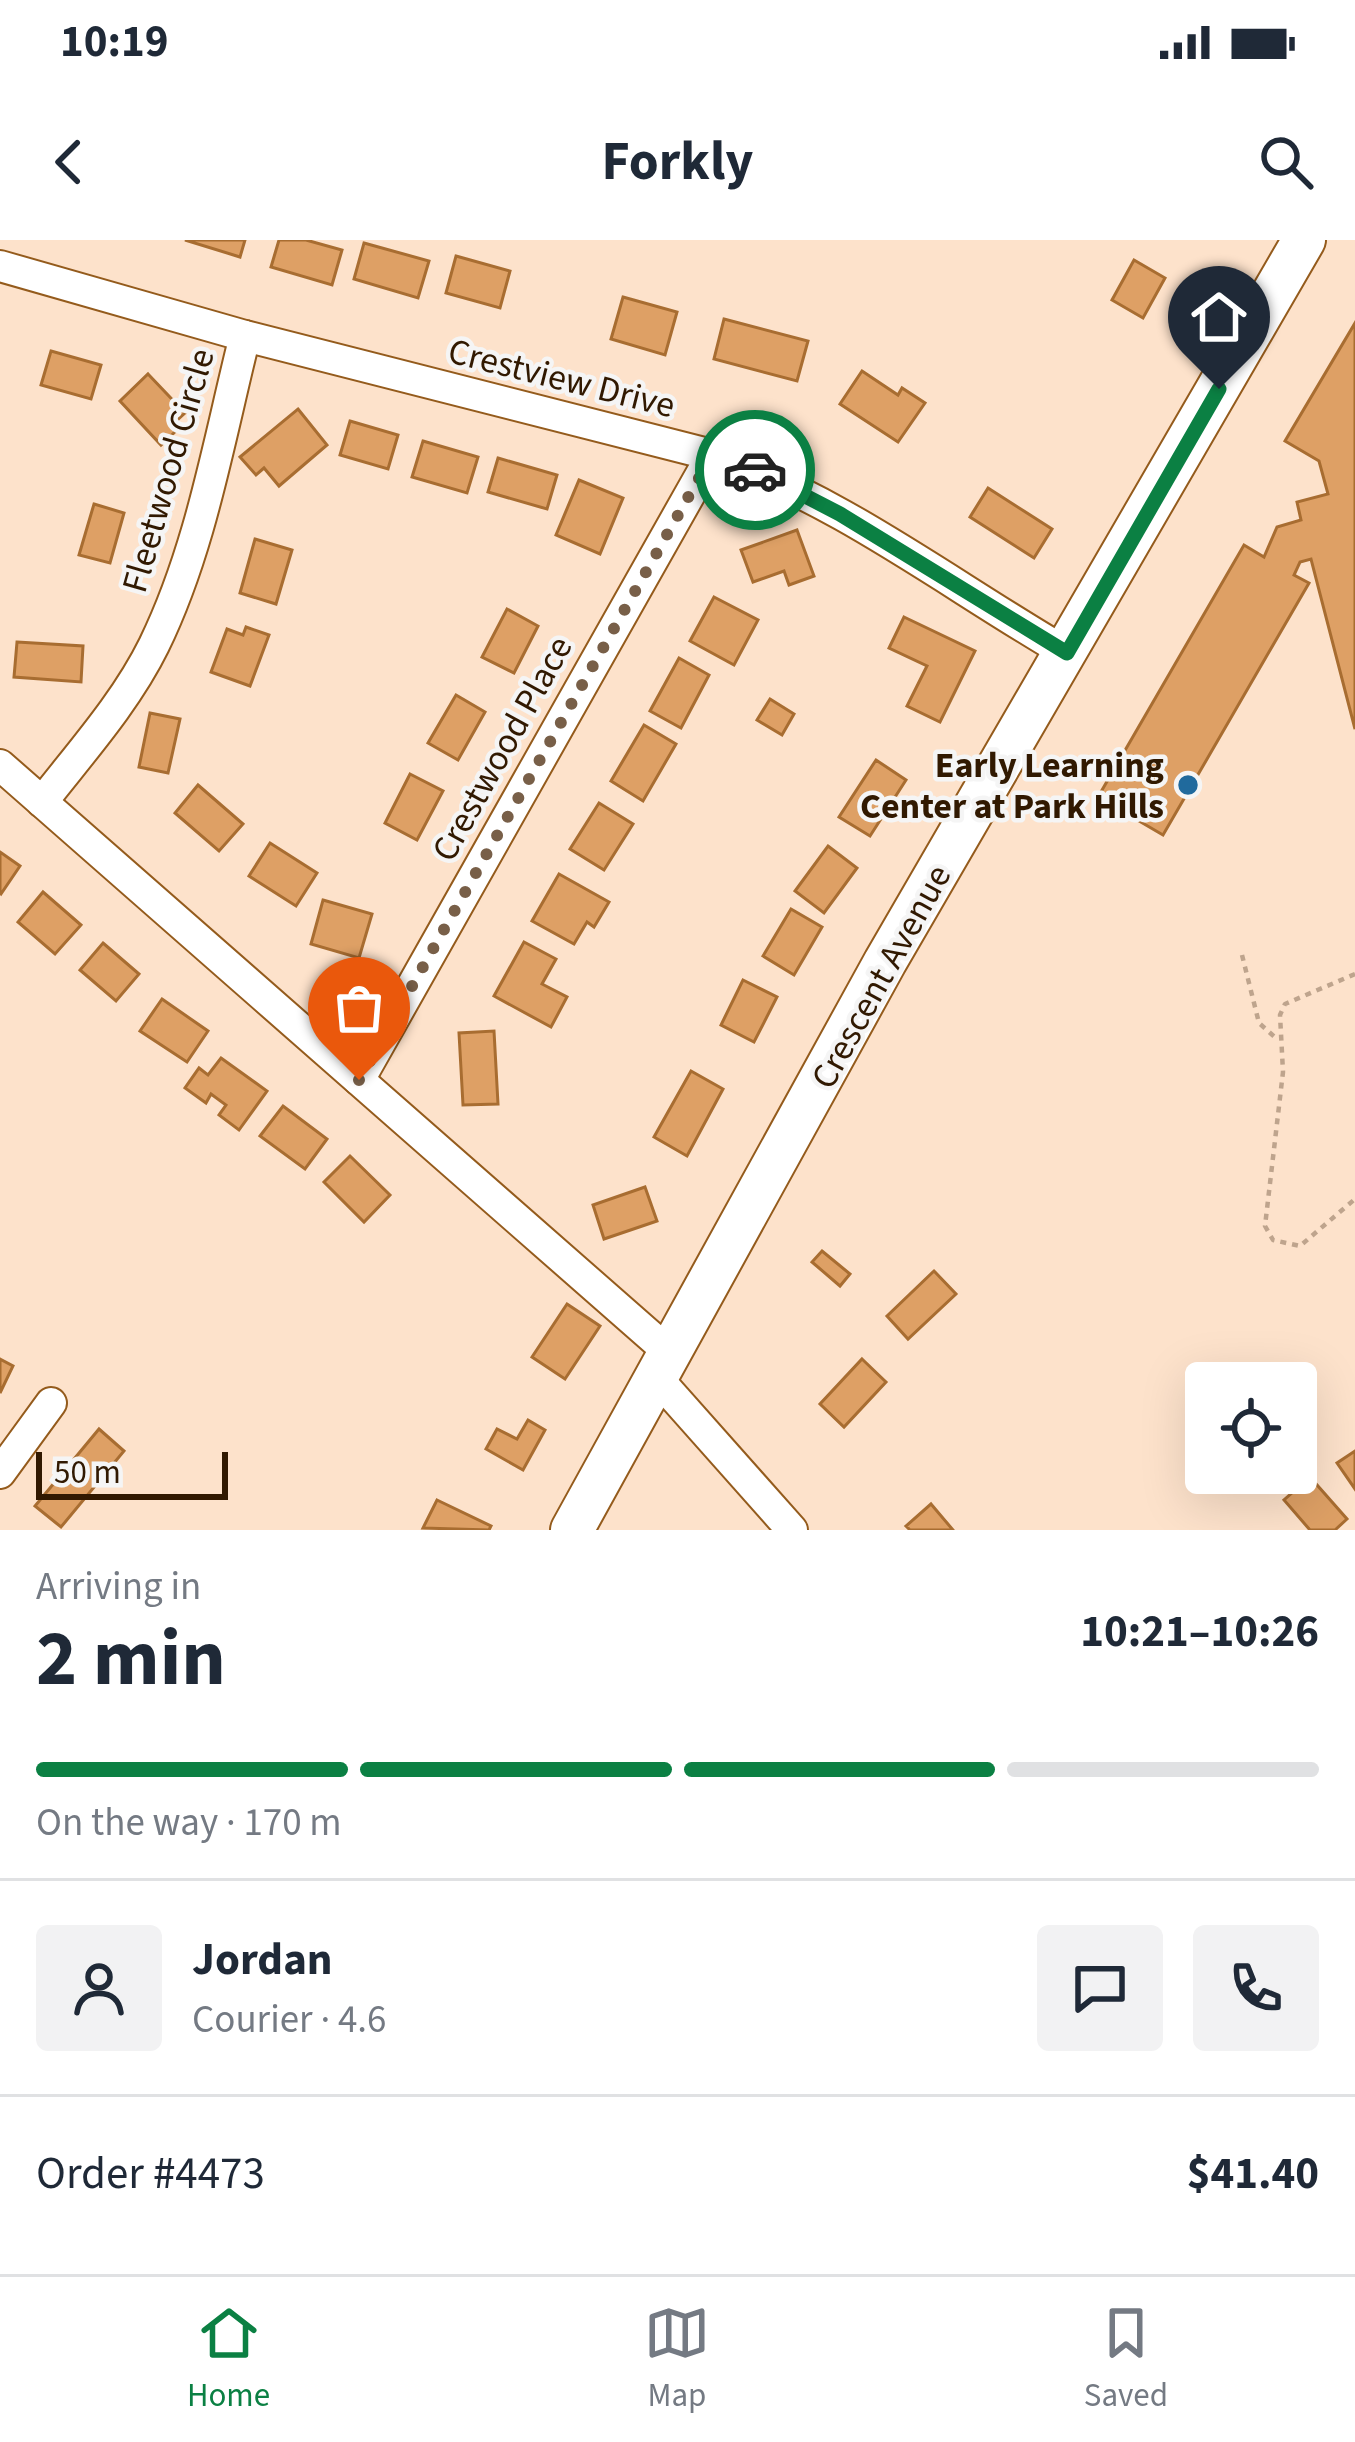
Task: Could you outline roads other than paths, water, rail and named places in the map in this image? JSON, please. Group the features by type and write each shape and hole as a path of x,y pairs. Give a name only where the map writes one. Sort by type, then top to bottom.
{"street":[{"name":"Crescent Avenue","path":"572,1530 885,962 1304,240"},
{"name":"Crestview Drive","path":"0,266 245,336 712,455 801,490 1067,653"},
{"name":"Fleetwood Circle","path":"42,802 131,686 176,596 245,336"},
{"name":"Crestwood Place","path":"359,1080 712,455"},
{"path":"0,765 359,1080 664,1366 793,1530"},
{"path":"0,1473 51,1402"}],"place":[{"name":"Early Learning Center at Park Hills","path":"1188,785"}]}
